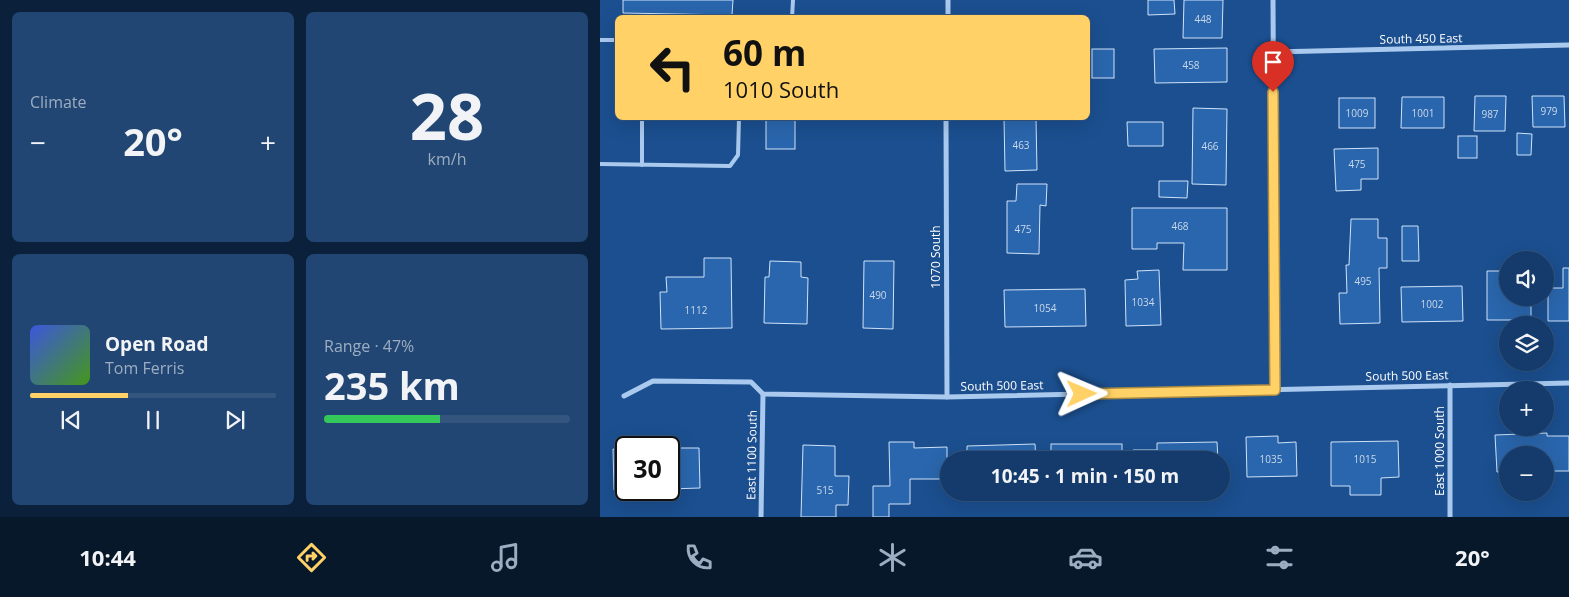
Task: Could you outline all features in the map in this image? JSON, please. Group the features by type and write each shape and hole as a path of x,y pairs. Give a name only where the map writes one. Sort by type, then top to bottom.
{"street":[{"path":"948,0 948,15"},
{"path":"1273,0 1275,390"},
{"name":"South 450 East","path":"1273,52 1569,45"},
{"name":"1070 South","path":"946,120 947,397"},
{"path":"624,396 653,381 751,382 763,394"},
{"name":"South 500 East","path":"763,394 947,397 1569,384"},
{"name":"East 1000 South","path":"1450,385 1450,517"},
{"name":"East 1100 South","path":"761,517 763,394"}],"lane":[{"path":"792,15 793,0"},
{"path":"600,40 615,40"},
{"path":"642,120 642,165"},
{"path":"600,164 730,166 738,155 739,120"}],"building":[{"path":"623,0 733,0 732,15 623,13"},
{"path":"1148,0 1174,0 1175,14 1148,15"},
{"path":"1184,0 1223,0 1222,38 1183,38"},
{"path":"1227,48 1227,82 1155,83 1154,49"},
{"path":"1092,49 1114,49 1114,78 1092,78"},
{"path":"1475,96 1506,96 1505,131 1474,131"},
{"path":"1532,96 1564,96 1565,127 1533,127"},
{"path":"1402,97 1444,97 1444,128 1401,128"},
{"path":"1339,98 1375,98 1375,128 1339,128"},
{"path":"1193,108 1227,109 1226,185 1192,184"},
{"path":"766,120 795,120 795,149 766,149"},
{"path":"1004,120 1036,120 1037,170 1005,171"},
{"path":"1127,122 1163,122 1163,146 1128,146"},
{"path":"1517,133 1532,134 1531,155 1517,155"},
{"path":"1458,136 1477,136 1477,158 1458,158"},
{"path":"1378,148 1378,179 1361,179 1361,190 1336,191 1334,149"},
{"path":"1159,181 1188,181 1187,198 1159,197"},
{"path":"1017,184 1047,184 1046,206 1040,205 1039,254 1007,253 1007,201 1016,201"},
{"path":"1132,208 1227,208 1227,270 1183,270 1184,243 1157,243 1157,249 1132,249"},
{"path":"1351,219 1378,219 1378,238 1387,238 1387,268 1379,268 1380,323 1340,324 1339,293 1347,293 1346,265 1349,265"},
{"path":"1402,226 1418,226 1419,261 1402,261"},
{"path":"704,258 731,258 732,328 661,329 660,292 667,292 666,277 704,277"},
{"path":"770,261 801,262 801,277 808,278 807,324 764,323 765,277 769,277"},
{"path":"864,261 894,261 893,329 863,328"},
{"path":"1563,268 1569,268 1569,321 1554,321 1554,316 1548,316 1548,306 1554,306 1554,288 1563,288"},
{"path":"1159,270 1161,325 1126,326 1125,280 1138,279 1137,271"},
{"path":"1487,271 1499,271 1499,306 1531,306 1531,316 1499,316 1499,320 1487,320"},
{"path":"1462,286 1463,321 1402,322 1401,287"},
{"path":"1085,289 1086,326 1005,327 1004,290"},
{"path":"1495,435 1569,436 1569,471 1554,471 1554,446 1499,446 1499,472 1497,472"},
{"path":"1278,436 1278,443 1296,442 1297,476 1247,477 1246,437"},
{"path":"1398,441 1399,477 1381,478 1381,495 1350,495 1350,486 1331,486 1331,442"},
{"path":"889,442 914,442 914,448 947,447 947,451 940,451 940,479 910,479 910,504 889,504 889,517 873,517 873,486 890,486"},
{"path":"1217,442 1218,451 1133,451 1157,450 1157,443"},
{"path":"1035,444 1035,451 967,451 967,446"},
{"path":"1051,444 1122,444 1122,451 1051,451"},
{"path":"803,445 835,446 835,476 849,476 848,505 836,505 836,517 801,517"},
{"path":"680,448 699,448 700,488 680,489"},
{"path":"613,449 615,449 615,490"}],"route":[{"path":"1082,394 1275,390 1273,92"}]}
